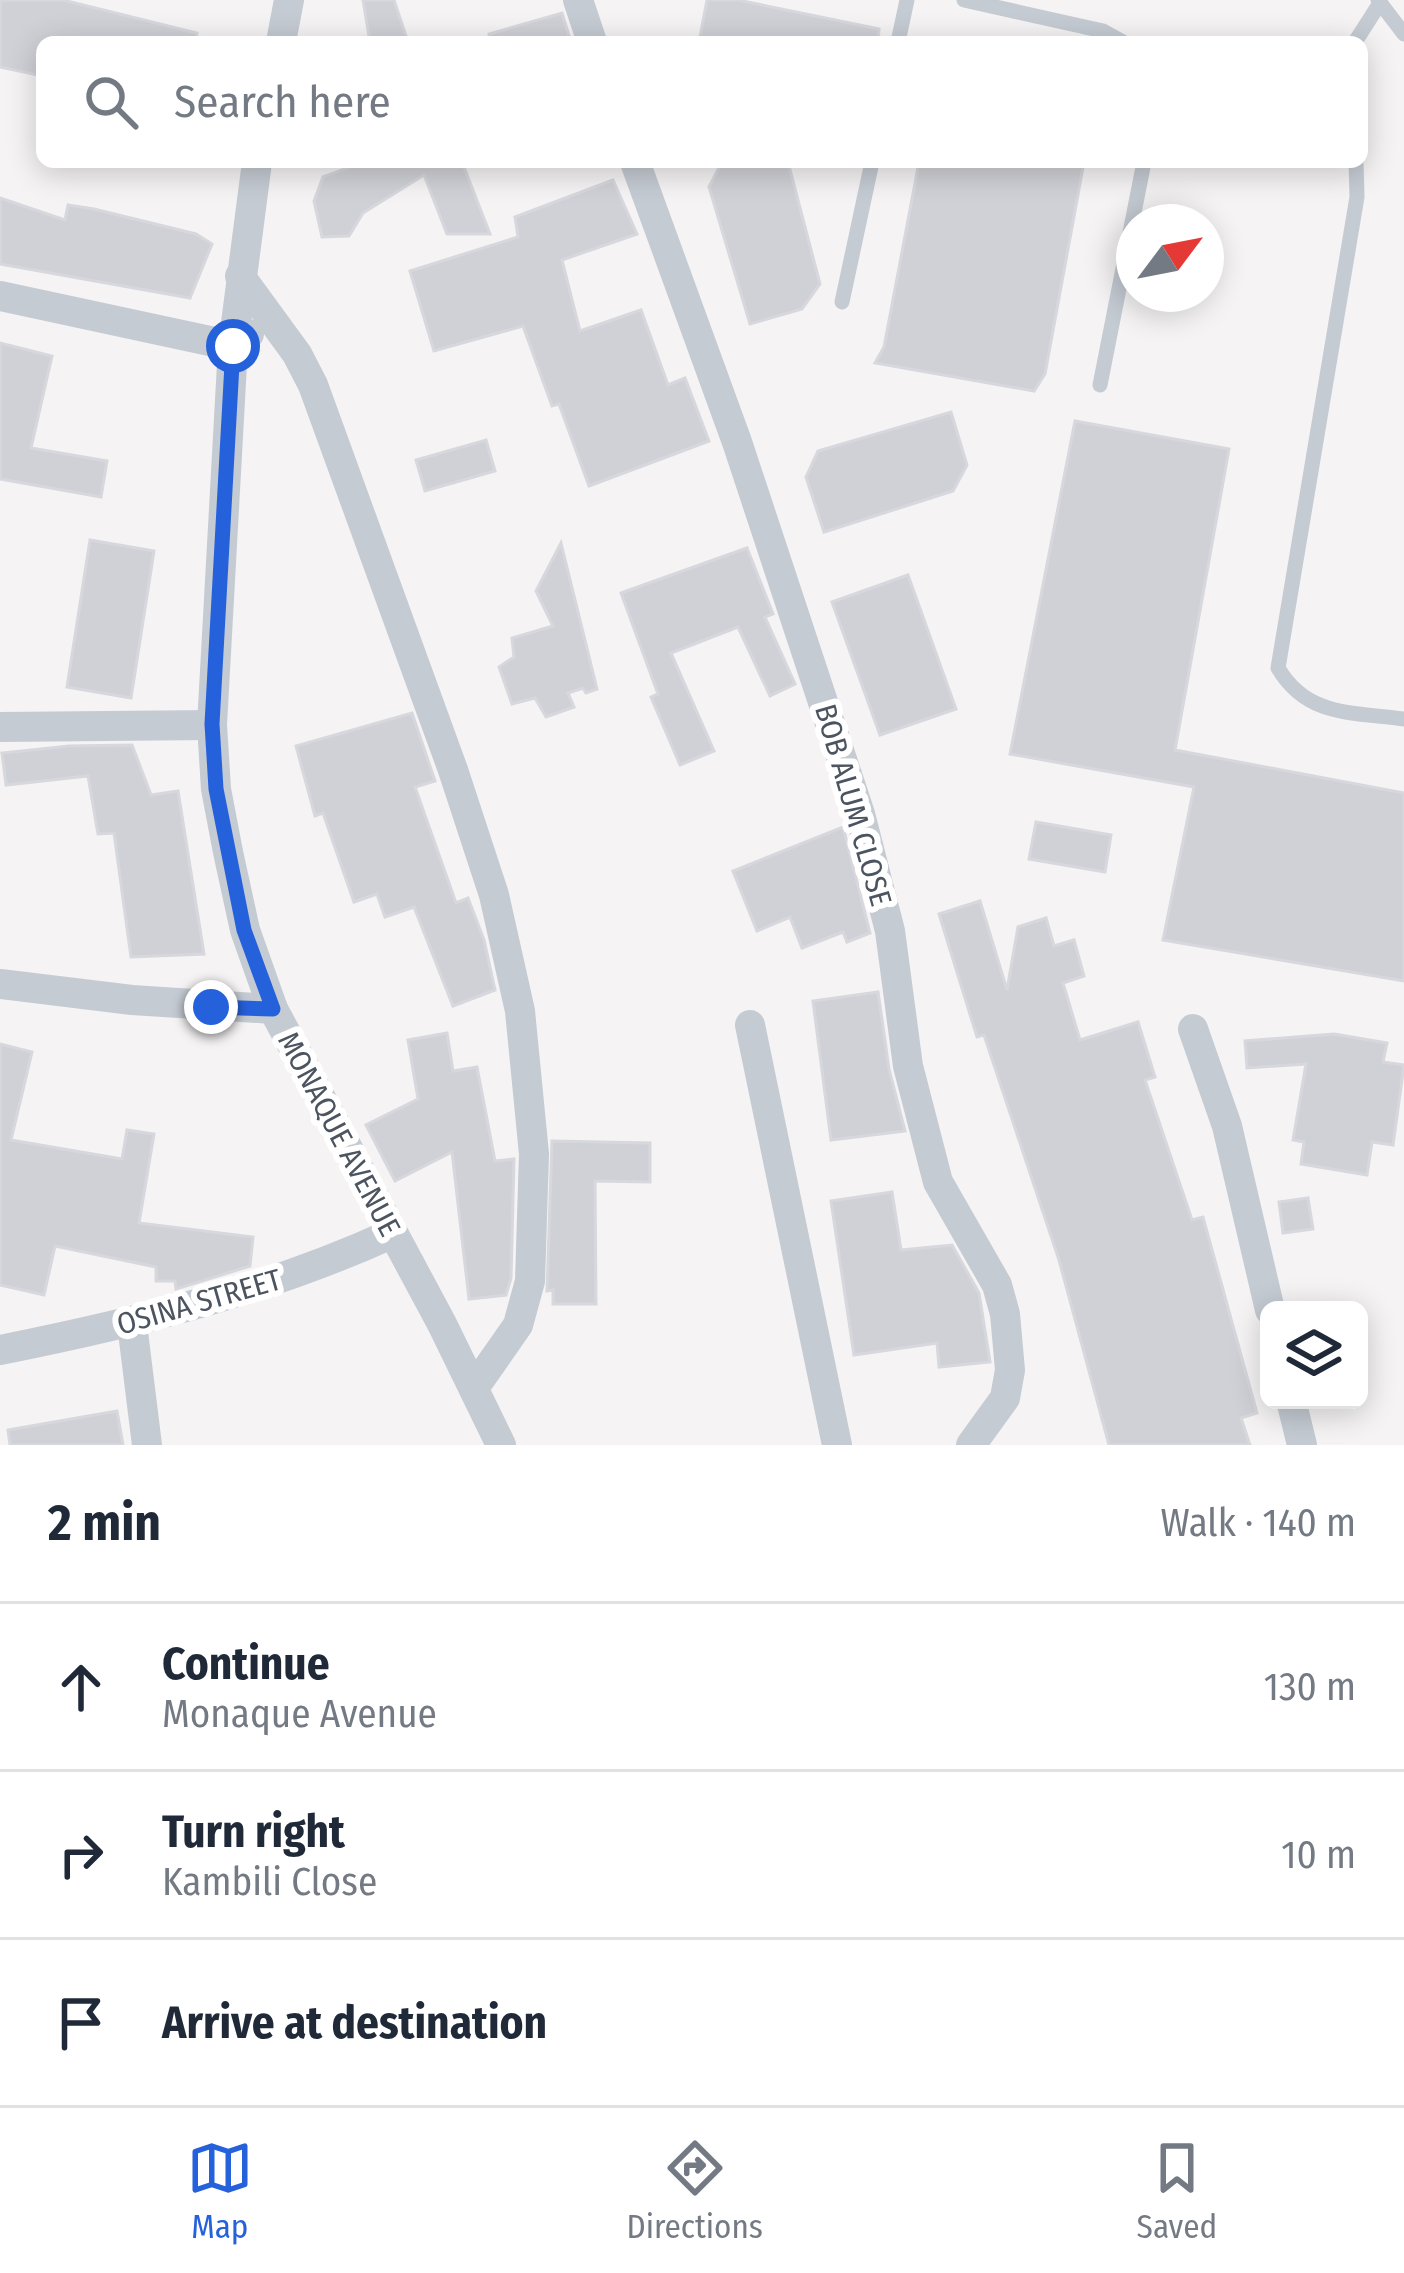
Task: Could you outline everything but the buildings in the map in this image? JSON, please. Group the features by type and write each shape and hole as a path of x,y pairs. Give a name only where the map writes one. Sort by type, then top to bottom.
{"street":[{"path":"281,36 289,0"},
{"path":"578,0 590,36"},
{"name":"MONAQUE AVENUE","path":"256,168 233,346 212,724 216,789 240,911 273,1009 501,1445"},
{"name":"BOB ALUM CLOSE","path":"637,168 737,442 860,814 890,931 908,1066 938,1182 997,1285 1005,1314 1010,1370 1005,1398 971,1445"},
{"path":"240,276 297,354 313,385 446,748 494,896 520,1011 534,1154 530,1281 518,1324 474,1388"},
{"path":"0,296 233,346 269,319"},
{"path":"0,727 212,724"},
{"path":"0,984 172,1004 273,1009"},
{"path":"750,1025 837,1445"},
{"path":"1192,1029 1227,1126 1268,1301"},
{"name":"OSINA STREET","path":"0,1350 132,1324 317,1268 391,1234"},
{"path":"132,1324 147,1445"},
{"path":"1293,1409 1302,1445"}],"lane":[{"path":"899,36 907,0"},
{"path":"964,0 1112,36"},
{"path":"1359,36 1379,2 1404,34"},
{"path":"842,302 871,168"},
{"path":"1100,385 1143,168"},
{"path":"1356,168 1354,220 1278,668 1300,698 1316,705 1404,719"}],"route":[{"path":"211,1007 273,1009 244,930 216,789 212,724 233,346"}]}
